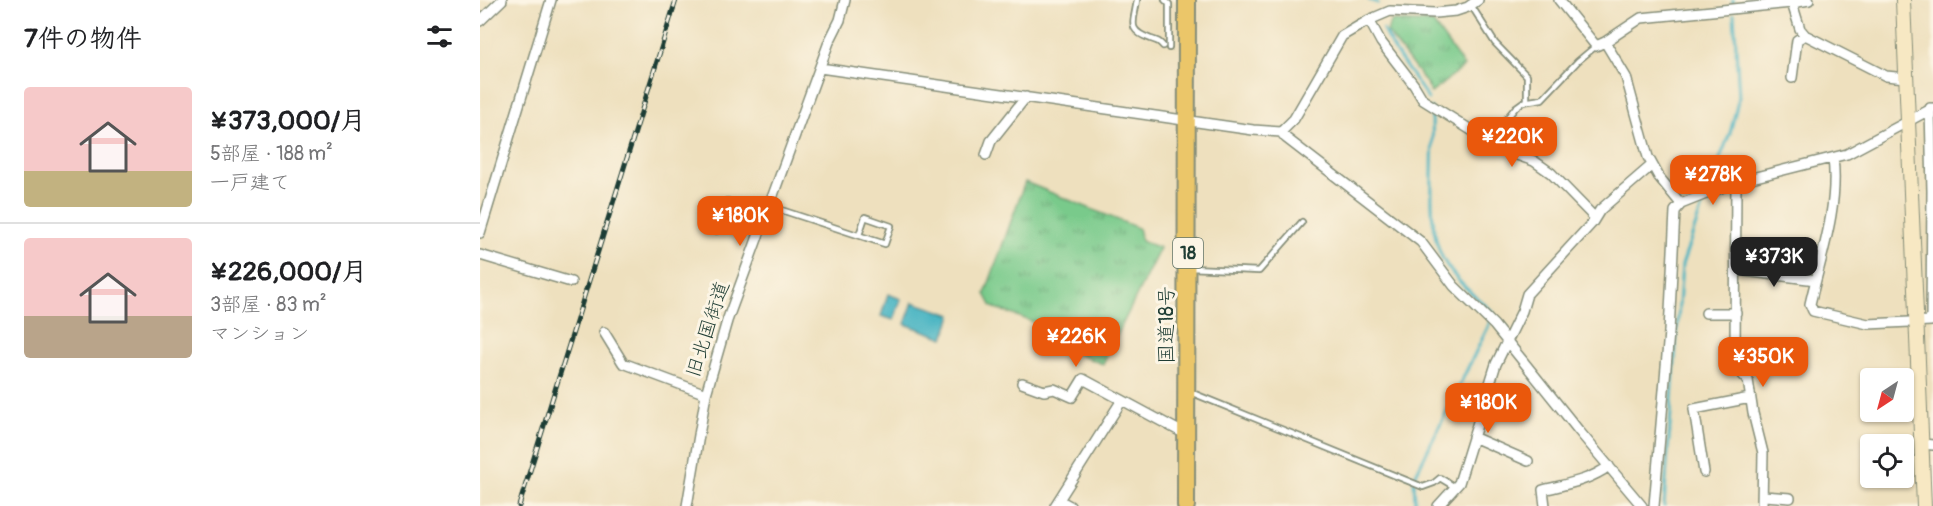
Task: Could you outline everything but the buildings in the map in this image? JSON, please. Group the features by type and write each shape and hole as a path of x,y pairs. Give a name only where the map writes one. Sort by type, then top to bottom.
{"highway":[{"name":"国道18号","path":"1186,506 1187,0"}],"street":[{"path":"480,21 502,0"},
{"path":"480,233 551,0"},
{"name":"旧北国街道","path":"687,506 706,394 727,321 820,68 840,20 844,0"},
{"path":"1559,0 1626,76 1648,157 1681,204"},
{"path":"1600,44 1641,18 1809,0"},
{"path":"1903,0 1917,322 1928,445 1924,506"},
{"path":"1281,132 1294,119 1342,36 1390,11 1436,13 1456,11 1475,2"},
{"path":"1792,3 1800,28 1805,35 1886,76 1906,78"},
{"path":"1369,20 1381,42 1423,100 1503,150 1534,161 1551,173 1595,218"},
{"path":"1792,78 1797,40 1805,35"},
{"path":"820,68 1253,130 1281,132 1421,242 1454,286 1508,343 1642,506"},
{"path":"986,155 991,141 1026,97"},
{"path":"1654,506 1669,332 1675,211 1681,204 1736,182 1847,154 1932,108 1931,321 1868,324 1813,311 1810,304 1832,216 1835,174 1833,158"},
{"path":"1438,506 1459,483 1493,373 1522,311 1527,294 1600,210 1652,165"},
{"path":"1736,182 1735,353 1738,370 1748,380 1763,453 1763,501 1790,498"},
{"path":"1911,183 1932,187"},
{"path":"716,229 727,203 765,217"},
{"path":"1913,238 1932,238"},
{"path":"480,255 571,282"},
{"path":"1736,270 1816,280"},
{"path":"1706,312 1736,313"},
{"path":"604,332 623,363 706,394"},
{"path":"1022,383 1044,391 1054,389 1072,397 1083,379 1187,435"},
{"path":"1704,472 1694,409 1750,398"},
{"path":"1070,506 1057,503 1122,400"},
{"path":"1473,437 1528,461"},
{"path":"1545,506 1543,490 1579,481 1609,466"}],"lane":[{"path":"1137,0 1133,28 1137,34 1160,42 1163,46"},
{"path":"1165,0 1169,4 1169,48"},
{"path":"1475,2 1496,44 1527,76 1527,101"},
{"path":"1488,141 1491,134 1516,106 1527,101 1542,99 1578,61 1600,44"},
{"path":"770,206 885,244 891,226 865,217 859,235"},
{"path":"1188,268 1259,271 1302,222"},
{"path":"1187,391 1423,487 1440,478 1455,487"}],"green space":[{"path":"1390,22 1433,23 1464,66 1431,93 1387,32"},
{"path":"1025,182 1138,228 1141,241 1160,248 1103,364 1046,342 1050,328 992,307 985,294"}],"water":[{"path":"888,294 901,299 894,320 881,316"},
{"path":"913,302 952,315 944,338 905,324"}],"waterway":[{"path":"1369,0 1378,3"},
{"path":"1711,181 1730,133 1739,97 1734,14"},
{"path":"1421,18 1446,19"},
{"path":"1383,30 1428,99"},
{"path":"1415,506 1414,478 1488,327 1493,312 1453,274 1443,259 1437,243 1432,206 1431,108"},
{"path":"1664,506 1682,265 1703,204"}],"railway":[{"path":"519,506 676,0"}]}
